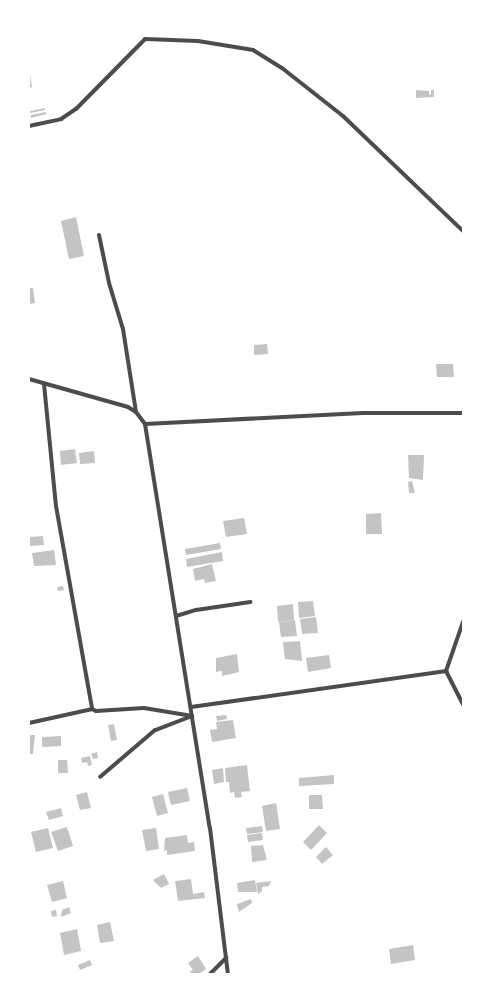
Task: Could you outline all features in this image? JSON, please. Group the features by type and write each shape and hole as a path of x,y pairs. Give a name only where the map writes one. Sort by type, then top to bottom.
{"street":[{"path":"29,126 61,119 76,109 145,39 198,41 253,50 282,68 343,116 463,230"},
{"path":"99,235 109,283 123,329 136,412"},
{"path":"29,380 128,407 136,412 146,424 191,707 228,974"},
{"path":"44,384 56,506 92,709"},
{"path":"146,424 363,413 463,413"},
{"path":"176,616 196,610 250,602"},
{"path":"463,622 446,671 463,704"},
{"path":"191,707 446,671"},
{"path":"29,723 92,709 96,711 144,708 192,716"},
{"path":"100,778 155,730 192,716"},
{"path":"210,974 226,958"}],"building":[{"path":"29,69 32,87 29,88"},
{"path":"416,90 429,91 429,95 431,94 431,90 434,90 434,97 416,98"},
{"path":"45,108 45,110 30,113 30,111"},
{"path":"46,112 46,114 31,118 31,115"},
{"path":"76,217 84,256 69,259 61,221"},
{"path":"29,288 33,288 35,303 29,304"},
{"path":"267,344 268,354 254,355 254,345"},
{"path":"436,364 453,364 454,377 437,377"},
{"path":"75,449 77,463 61,465 60,451"},
{"path":"94,451 95,463 80,464 79,453"},
{"path":"408,455 424,455 423,480 409,478"},
{"path":"412,481 415,493 409,493 408,482"},
{"path":"381,513 382,534 366,534 366,514"},
{"path":"244,518 247,534 226,537 223,521"},
{"path":"43,536 44,545 29,546 29,537"},
{"path":"220,543 221,549 186,555 185,549"},
{"path":"54,550 56,565 34,566 32,553"},
{"path":"222,552 223,561 187,567 186,559"},
{"path":"212,564 216,581 205,583 204,579 195,581 193,569"},
{"path":"63,586 64,590 58,591 57,587"},
{"path":"313,601 315,616 299,618 298,602"},
{"path":"293,604 294,620 278,622 277,606"},
{"path":"316,617 318,633 302,634 300,619"},
{"path":"295,620 297,636 281,637 279,622"},
{"path":"300,641 302,661 285,659 283,642"},
{"path":"237,654 239,672 222,676 222,671 216,672 216,658"},
{"path":"329,655 331,668 308,672 306,658"},
{"path":"226,715 227,719 217,721 216,716"},
{"path":"233,720 236,738 212,742 210,730 217,729 216,722"},
{"path":"114,724 117,740 111,741 108,725"},
{"path":"29,735 35,735 33,754 29,754"},
{"path":"61,736 61,746 42,747 42,737"},
{"path":"97,752 98,758 93,759 91,754"},
{"path":"90,756 92,765 88,766 87,762 82,763 81,758"},
{"path":"58,760 67,760 68,773 58,773"},
{"path":"247,765 250,791 241,792 242,797 235,798 234,792 230,793 229,782 226,782 225,768"},
{"path":"223,768 224,782 214,784 212,770"},
{"path":"334,775 334,784 299,786 299,778"},
{"path":"187,788 190,801 171,805 168,792"},
{"path":"87,792 91,808 80,810 76,795"},
{"path":"163,794 168,813 157,816 152,797"},
{"path":"309,795 322,795 323,809 309,809"},
{"path":"276,803 280,829 266,831 262,806"},
{"path":"61,808 63,816 49,820 46,812"},
{"path":"319,825 327,833 311,850 303,842"},
{"path":"262,826 263,832 247,834 246,828"},
{"path":"67,827 73,846 58,851 51,832"},
{"path":"48,828 53,848 36,852 31,832"},
{"path":"156,828 159,849 146,851 142,830"},
{"path":"262,833 263,840 248,842 247,835"},
{"path":"187,835 188,843 194,842 195,851 167,855 167,850 164,851 165,838"},
{"path":"263,845 267,860 252,862 251,846"},
{"path":"326,847 333,855 322,864 316,857"},
{"path":"164,874 169,884 161,888 153,880"},
{"path":"191,879 193,894 204,892 205,898 178,901 175,881"},
{"path":"255,880 257,892 238,892 237,883"},
{"path":"63,881 67,898 52,902 47,885"},
{"path":"271,881 269,886 262,887 262,891 258,894 256,883"},
{"path":"251,899 252,903 239,912 237,904"},
{"path":"69,907 71,913 61,917 62,910"},
{"path":"56,910 57,916 52,917 51,911"},
{"path":"110,922 114,941 100,943 97,925"},
{"path":"77,929 81,951 64,955 60,933"},
{"path":"413,945 415,960 391,964 389,949"},
{"path":"198,956 206,969 199,974 191,974 190,971 193,970 188,963"},
{"path":"90,960 92,965 80,970 78,965"}]}
